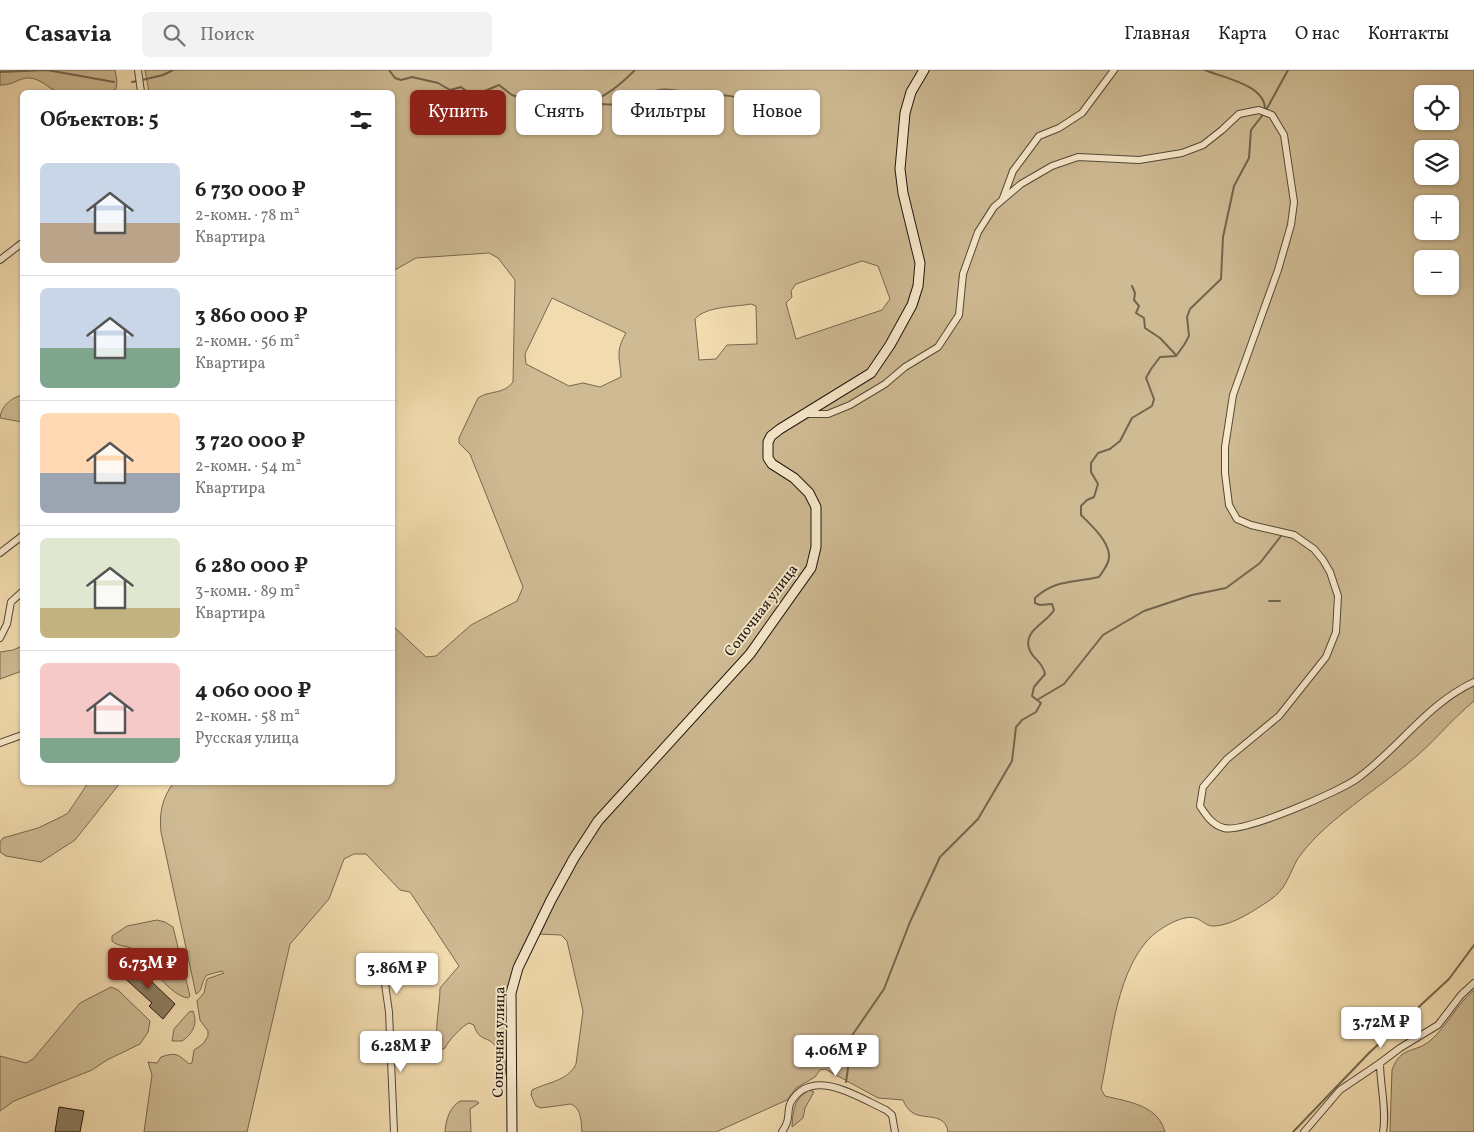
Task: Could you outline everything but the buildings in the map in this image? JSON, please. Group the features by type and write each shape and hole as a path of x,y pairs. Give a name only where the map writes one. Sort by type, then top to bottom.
{"main road":[{"name":"Сопочная улица","path":"512,1132 511,993 518,968 551,900 574,858 598,821 750,654 811,568 817,532 814,501 794,478 772,464 768,458 767,449 771,436 780,429 871,372 912,305 918,286 920,262 903,193 900,169 905,112 911,92 924,70"}],"street":[{"path":"1003,199 1013,171 1039,136 1059,128 1082,113 1114,70"},
{"path":"138,73 141,90"},
{"path":"806,414 828,414 850,405 885,384 905,367 938,347 959,316 963,274 978,232 994,207 1021,184 1052,166 1078,157 1139,160 1182,153 1203,145 1239,114 1259,110 1265,112 1272,116 1284,135 1294,202 1291,225 1278,270 1233,395 1225,447 1225,473 1229,505 1238,519 1251,525 1294,535 1314,549 1330,572 1338,596 1336,632 1326,657 1280,716 1227,759 1203,787 1200,806 1211,821 1224,828 1234,828 1275,818 1356,780 1395,747 1426,714 1454,691 1474,682"},
{"path":"0,260 20,245"},
{"path":"0,553 20,538"},
{"path":"0,638 6,624 11,602 20,594"},
{"path":"0,743 20,736"},
{"path":"384,977 389,1012 394,1132"},
{"path":"1304,1132 1340,1090 1400,1048 1438,1025 1461,995 1474,983"},
{"path":"1380,1063 1380,1085 1385,1123 1383,1132"},
{"path":"782,1132 787,1123 790,1102 799,1091 807,1086 815,1085 842,1089 886,1110 892,1114 895,1132"}],"shaded area":[{"path":"0,70 115,70 117,81 116,89 114,90 54,90 38,80 30,78 0,85"},
{"path":"145,70 1474,70 1474,701 1411,761 1319,834 1297,860 1283,887 1270,900 1244,916 1222,925 1212,926 1189,917 1176,921 1155,933 1146,942 1127,974 1121,993 1111,1032 1101,1089 1105,1096 1133,1103 1149,1110 1156,1116 1165,1132 948,1132 946,1126 939,1119 913,1113 903,1100 878,1098 825,1069 820,1070 815,1077 796,1088 787,1100 716,1132 582,1132 580,1116 575,1106 571,1104 541,1108 536,1106 531,1095 532,1090 563,1078 576,1064 583,1011 567,941 561,935 537,934 523,946 514,970 505,1075 502,1076 496,1047 491,1041 478,1034 474,1025 469,1023 463,1027 445,1048 441,1050 438,1047 437,1032 440,988 459,966 410,892 400,890 366,854 354,854 344,859 329,899 290,944 247,1132 144,1132 152,1075 148,1062 157,1063 161,1057 174,1054 189,1064 192,1063 194,1050 203,1044 208,1036 208,1031 200,1020 197,1001 204,993 207,979 224,973 222,971 207,975 200,991 196,994 161,832 160,818 162,806 172,785 395,785 395,628 426,657 436,656 471,625 517,601 523,587 470,454 459,443 459,438 478,398 501,391 513,382 515,280 498,258 489,253 416,258 395,270 395,90 149,90","holes":["862,261 878,266 890,299 882,310 796,339 786,303 792,297 791,291 796,284","552,298 626,333 619,350 621,377 600,387 583,383 569,386 526,364 525,354","751,304 756,306 757,344 727,345 716,359 699,360 695,319 713,309"]},
{"path":"20,396 20,422 0,418 2,410 14,398"},
{"path":"20,647 20,672 0,679 0,652"},
{"path":"87,785 118,785 75,840 41,862 6,856 0,852 0,842 3,838 38,828 68,813"},
{"path":"157,920 173,927 190,996 188,998 174,992 167,986 133,950 112,941 112,936 127,926"},
{"path":"111,987 118,990 150,1021 148,1032 140,1044 107,1060 92,1070 14,1101 0,1111 0,1056 26,1063 33,1059 80,1003"},
{"path":"1474,990 1474,1132 1390,1132 1392,1070 1396,1062 1404,1053 1431,1040"},
{"path":"193,1011 195,1024 192,1032 182,1041 172,1041 174,1029 189,1012"},
{"path":"809,1090 814,1092 805,1108 803,1118 792,1127 797,1101"},
{"path":"460,1101 476,1101 479,1103 470,1109 471,1132 445,1132 449,1115 453,1107"}],"waterway":[{"path":"0,72 47,70 114,82"},
{"path":"142,80 163,75 173,70"},
{"path":"389,70 395,78 401,80 412,77 438,83 450,90 461,87 473,96 499,85 512,95 528,100 556,92 580,101 590,101 605,95 635,70"},
{"path":"1205,70 1251,88 1259,94 1265,110"},
{"path":"1037,700 1032,696 1034,687 1045,674 1042,666 1030,651 1029,638 1054,610 1052,604 1040,605 1035,603 1035,598 1042,592 1057,585 1099,577 1107,564 1109,555 1106,544 1081,515 1081,506 1087,500 1094,497 1098,484 1091,472 1091,463 1098,453 1110,449 1120,441 1132,418 1152,406 1154,399 1146,378 1160,357 1176,356 1189,336 1187,317 1190,309 1221,279 1223,237 1234,186 1249,158 1251,130 1265,112 1288,70"},
{"path":"132,82 137,81"},
{"path":"602,104 626,101 650,92 667,89 734,97"},
{"path":"1132,286 1135,293 1134,300 1139,306 1136,313 1144,318 1145,328 1160,338 1176,355"},
{"path":"846,1082 853,1034 884,989 910,922 940,857 978,819 1012,761 1016,727 1022,720 1036,712 1041,703 1037,700 1064,684 1103,635 1144,611 1192,595 1226,588 1260,563 1281,536"},
{"path":"1269,601 1280,601"},
{"path":"1293,1132 1369,1053 1449,979 1474,945"}]}
